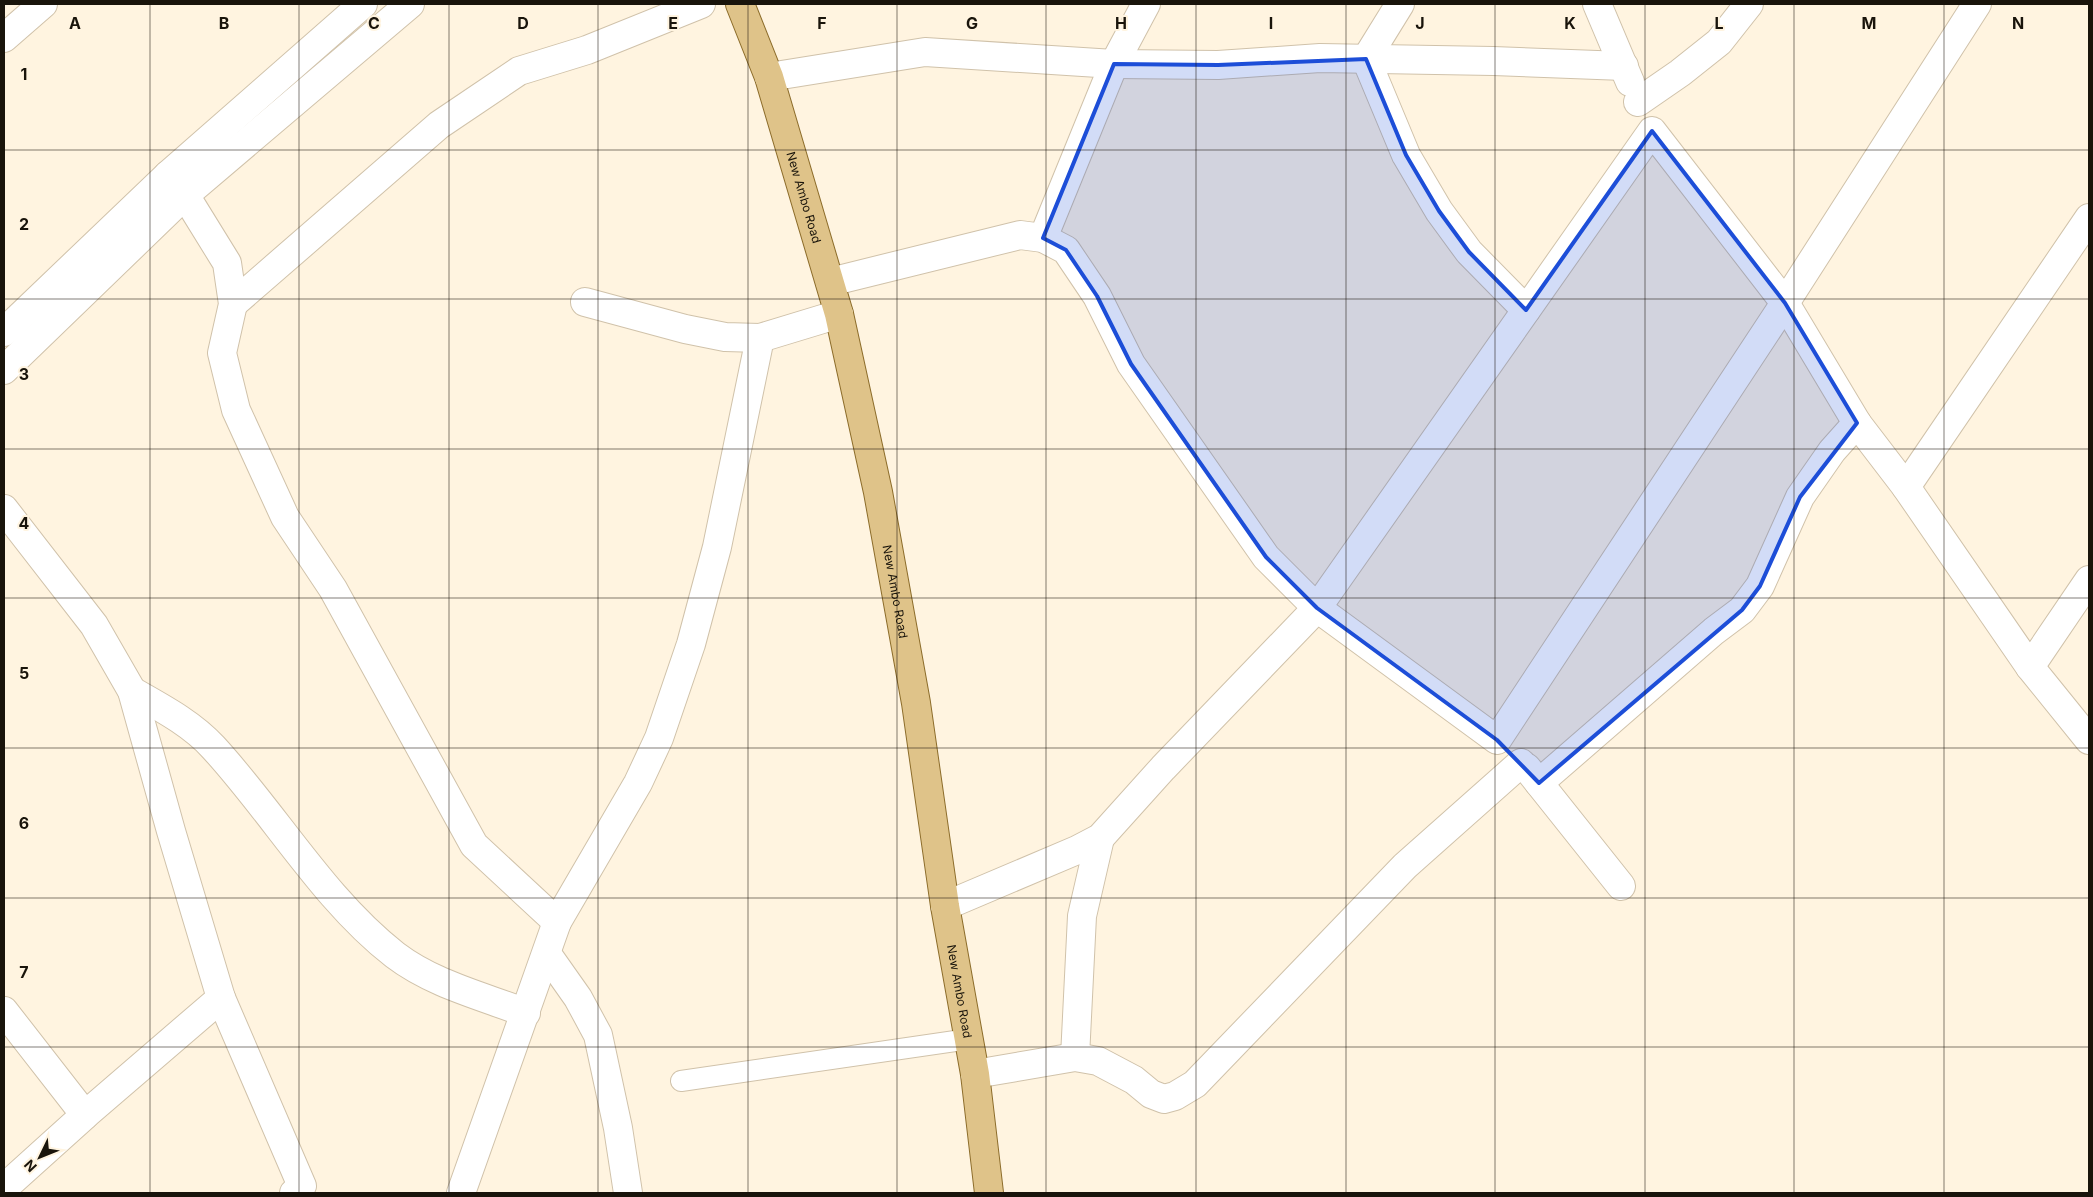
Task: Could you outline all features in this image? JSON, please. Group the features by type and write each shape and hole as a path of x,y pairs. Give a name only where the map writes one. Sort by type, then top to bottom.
{"main road":[{"name":"New Ambo Road","path":"740,4 769,77 830,282 839,314 878,492 914,694 945,906 975,1074 989,1193"}],"street":[{"path":"4,370 176,185 363,4"},
{"path":"4,332 176,185 410,4"},
{"path":"233,304 439,125 519,71 587,50 701,4"},
{"path":"1043,238 1114,64 1146,4"},
{"path":"1366,59 1400,4"},
{"path":"1597,4 1652,131 1785,303 1857,423 1906,487 2030,667 2089,740"},
{"path":"1638,102 1680,73 1719,42 1749,4"},
{"path":"1496,740 1785,303 1974,5"},
{"path":"769,77 924,52 1114,64 1218,65 1320,58 1624,66"},
{"path":"1366,59 1406,155 1439,211 1469,252 1526,310"},
{"path":"945,906 1077,850 1100,838 1177,753 1317,608 1652,131"},
{"path":"176,185 226,263 233,304 222,353 236,410 285,517 333,589 474,846 558,922"},
{"path":"1906,487 2089,218"},
{"path":"830,282 1020,235 1043,238 1066,250 1097,296 1131,364 1266,557 1317,608 1496,740 1521,762 1621,886"},
{"path":"585,302 685,329 725,337 760,338 839,314"},
{"path":"461,1193 558,922 638,783 659,738 691,644 717,547 760,338"},
{"path":"1539,783 1714,631 1742,610 1760,586 1800,497 1832,451 1857,423"},
{"path":"4,508 94,626 132,691 171,831 221,998 301,1191"},
{"path":"2030,667 2089,580"},
{"path":"132,691 167,710 212,746 348,912 395,955 426,975 526,1013"},
{"path":"975,1074 1075,1057 1098,1061 1134,1080 1151,1094 1164,1099 1175,1096 1195,1084 1405,866 1521,762"},
{"path":"1075,1057 1082,916 1100,838"},
{"path":"546,954 578,998 598,1035 618,1128 628,1193"},
{"path":"4,1188 85,1115 221,998"},
{"path":"4,1011 85,1115"}],"lane":[{"path":"681,1081 968,1039"}],"highlighted area":[{"path":"1366,59 1406,155 1439,211 1469,252 1526,310 1652,131 1785,303 1857,423 1800,497 1760,586 1742,610 1539,783 1497,740 1317,608 1266,557 1131,364 1097,296 1066,250 1043,238 1114,64 1218,65"}]}
